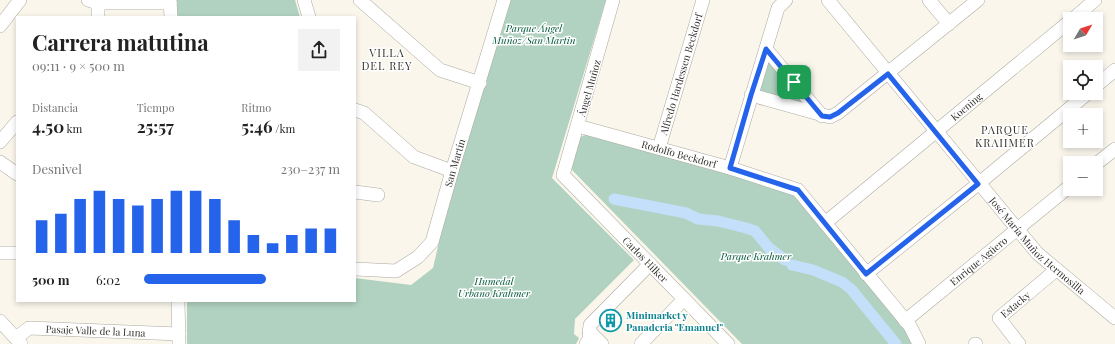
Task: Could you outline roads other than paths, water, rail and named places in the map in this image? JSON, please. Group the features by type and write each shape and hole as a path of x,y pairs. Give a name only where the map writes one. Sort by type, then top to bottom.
{"street":[{"path":"0,26 20,0"},
{"path":"304,0 309,16"},
{"path":"360,0 440,70 480,84"},
{"name":"San Martín","path":"356,269 396,271 418,257 432,242 504,0"},
{"name":"Ángel Muñoz","path":"563,175 614,0"},
{"name":"Alfredo Hardessen Beckdorf","path":"659,148 702,0"},
{"path":"730,168 778,8 786,0"},
{"name":"José María Muñoz Hermosilla","path":"828,0 978,184 1037,253 1115,318"},
{"path":"929,0 949,24"},
{"path":"751,95 830,117 838,113 888,74 978,0"},
{"path":"1081,12 1096,0"},
{"path":"98,16 93,1 170,2 171,16"},
{"name":"Koening","path":"825,223 1063,27"},
{"path":"766,49 822,116"},
{"path":"1103,80 1115,70"},
{"path":"866,274 1080,100"},
{"path":"356,110 364,113 414,157 452,171"},
{"path":"0,142 16,123"},
{"name":"Rodolfo Beckdorf","path":"578,126 730,168 798,190 914,331 919,344"},
{"path":"1103,160 1113,154"},
{"path":"0,162 16,173"},
{"name":"Carlos Hilker","path":"563,175 684,299 721,341"},
{"path":"356,192 378,194"},
{"name":"Enrique Agüero","path":"905,321 1063,192"},
{"path":"0,252 16,253"},
{"path":"602,344 587,338 590,325 650,264"},
{"name":"Estacky","path":"1019,344 999,318 1056,270"},
{"path":"640,344 684,299"},
{"path":"178,302 179,339"},
{"path":"0,321 19,341"},
{"name":"Pasaje Valle de la Luna","path":"19,341 29,328 179,339"}],"waterway":[{"path":"614,199 686,213 698,219 718,221 755,231 769,248 785,260"},
{"path":"792,265 813,270 842,282 851,289 896,344"}],"place":[{"name":"Minimarket y Panaderia \"Emanuel\"","path":"610,321"}],"district":[{"name":"VILLA DEL REY","path":"387,58"},
{"name":"PARQUE KRAHMER","path":"1005,135"}],"park label":[{"name":"Parque Ángel Muñoz/San Martin","path":"534,34"},
{"name":"Parque Krahmer","path":"756,256"},
{"name":"Humedal Urbano Krahmer","path":"494,286"}]}
